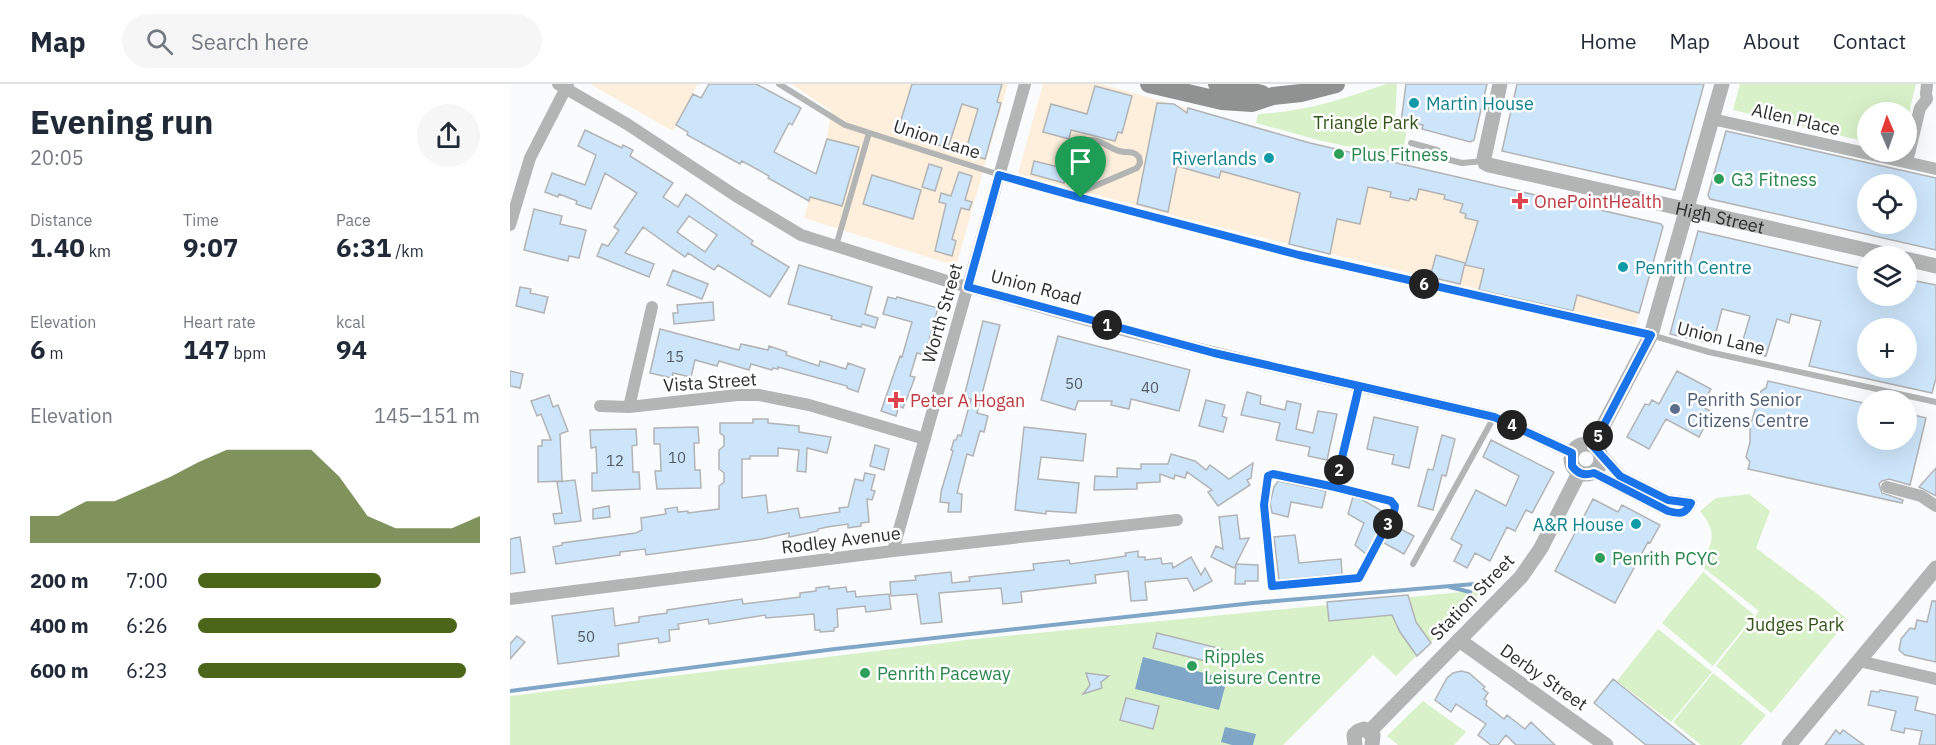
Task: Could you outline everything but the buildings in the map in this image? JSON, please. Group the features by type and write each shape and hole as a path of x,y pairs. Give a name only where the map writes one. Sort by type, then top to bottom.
{"main road":[{"path":"1149,84 1221,101 1252,102 1331,85"},
{"path":"1217,84 1273,96"}],"street":[{"name":"Worth Street","path":"893,551 1025,84"},
{"path":"1484,161 1500,84"},
{"path":"1586,473 1602,463 1597,450 1651,335 1722,84"},
{"path":"1917,120 1920,108 1932,102 1926,94 1927,84"},
{"path":"510,225 530,158 564,85"},
{"name":"Union Road","path":"564,85 745,202 801,235 968,287 1151,337 1494,417 1572,453"},
{"name":"Allen Place","path":"1712,119 1857,151"},
{"name":"High Street","path":"1484,161 1489,165 1504,169 1857,248"},
{"name":"Allen Place","path":"1907,162 1936,169"},
{"path":"1917,262 1936,266"},
{"path":"629,407 652,307"},
{"name":"Vista Street","path":"600,406 629,407 759,394 809,405 925,440"},
{"path":"1588,444 1597,450 1620,476 1668,500 1691,503 1687,511 1679,514 1668,511 1572,466 1572,453 1579,446 1588,444"},
{"name":"Station Street","path":"1355,745 1353,738 1356,732 1364,729 1371,738 1532,563 1586,473"},
{"path":"1887,487 1921,496 1936,506"},
{"name":"Rodley Avenue","path":"510,599 893,551 1177,520"},
{"path":"1789,745 1936,568"},
{"name":"Derby Street","path":"1459,640 1606,745"},
{"path":"1859,661 1936,679"}],"lane":[{"name":"Union Lane","path":"779,84 833,119 999,175 1082,195 1299,255 1651,335 1709,352 1936,402"},
{"path":"836,246 869,133"},
{"path":"1092,139 1102,141 1114,150 1134,152 1139,157 1140,163 1137,168 1082,195 1084,141 1092,139"},
{"name":"High Street","path":"1410,143 1437,150 1450,160 1462,163 1484,161"},
{"path":"1335,487 1359,386"},
{"path":"1413,564 1494,417"},
{"path":"1273,474 1335,487 1391,501 1395,506 1361,575 1355,579 1272,586 1264,505 1268,476 1273,474"}],"shaded area":[{"path":"590,84 698,84 673,131"},
{"path":"791,84 1008,84 956,266 804,218 828,132 831,111"},
{"path":"1043,84 1101,84 1310,143 1661,224 1663,227 1635,327 1206,224 1018,174"}],"green space":[{"name":"Triangle Park","path":"1386,84 1397,84 1395,121 1405,125 1406,136 1401,158 1318,140 1256,123 1258,114 1292,111 1323,104"},
{"path":"1740,84 1916,84 1912,102 1857,102 1857,140 1733,110"},
{"name":"Judges Park","path":"1749,494 1770,511 1756,548 1848,620 1771,713 1716,666 1759,611 1700,565 1712,537 1709,525 1700,511 1716,498"},
{"path":"1703,572 1754,615 1713,666 1662,623"},
{"path":"1483,590 1396,676 1373,655 1283,745 510,745 510,696 974,639"},
{"path":"1658,629 1712,672 1671,722 1617,681"},
{"path":"1713,673 1766,715 1741,745 1701,745 1673,722"},
{"path":"1423,701 1466,732 1454,745 1398,745 1387,736"}],"water":[{"path":"1143,657 1227,679 1219,710 1135,689"},
{"path":"1225,727 1256,734 1253,745 1232,745 1221,742"}],"waterway":[{"path":"510,691 835,649 1253,603 1486,583"},
{"path":"1450,587 1470,592"}],"place":[{"name":"Martin House","path":"1414,103"},
{"name":"Plus Fitness","path":"1339,154"},
{"name":"Riverlands","path":"1269,158"},
{"name":"G3 Fitness","path":"1719,179"},
{"name":"OnePointHealth","path":"1520,201"},
{"name":"Penrith Centre","path":"1623,267"},
{"name":"Peter A Hogan","path":"896,400"},
{"name":"Penrith Senior Citizens Centre","path":"1675,409"},
{"name":"A&R House","path":"1636,524"},
{"name":"Penrith PCYC","path":"1600,558"},
{"name":"Ripples Leisure Centre","path":"1192,666"},
{"name":"Penrith Paceway","path":"865,673"}],"route":[{"path":"1081,198 999,175 968,287 1130,332 1359,386 1335,487 1273,474 1268,476 1264,505 1272,586 1359,578 1394,512 1395,506 1391,501 1335,487 1356,400 1359,386 1494,417 1572,453 1572,466 1579,473 1584,475 1594,473 1668,511 1679,514 1687,511 1691,503 1668,500 1620,476 1593,446 1651,335 1299,255 1081,198"}]}
